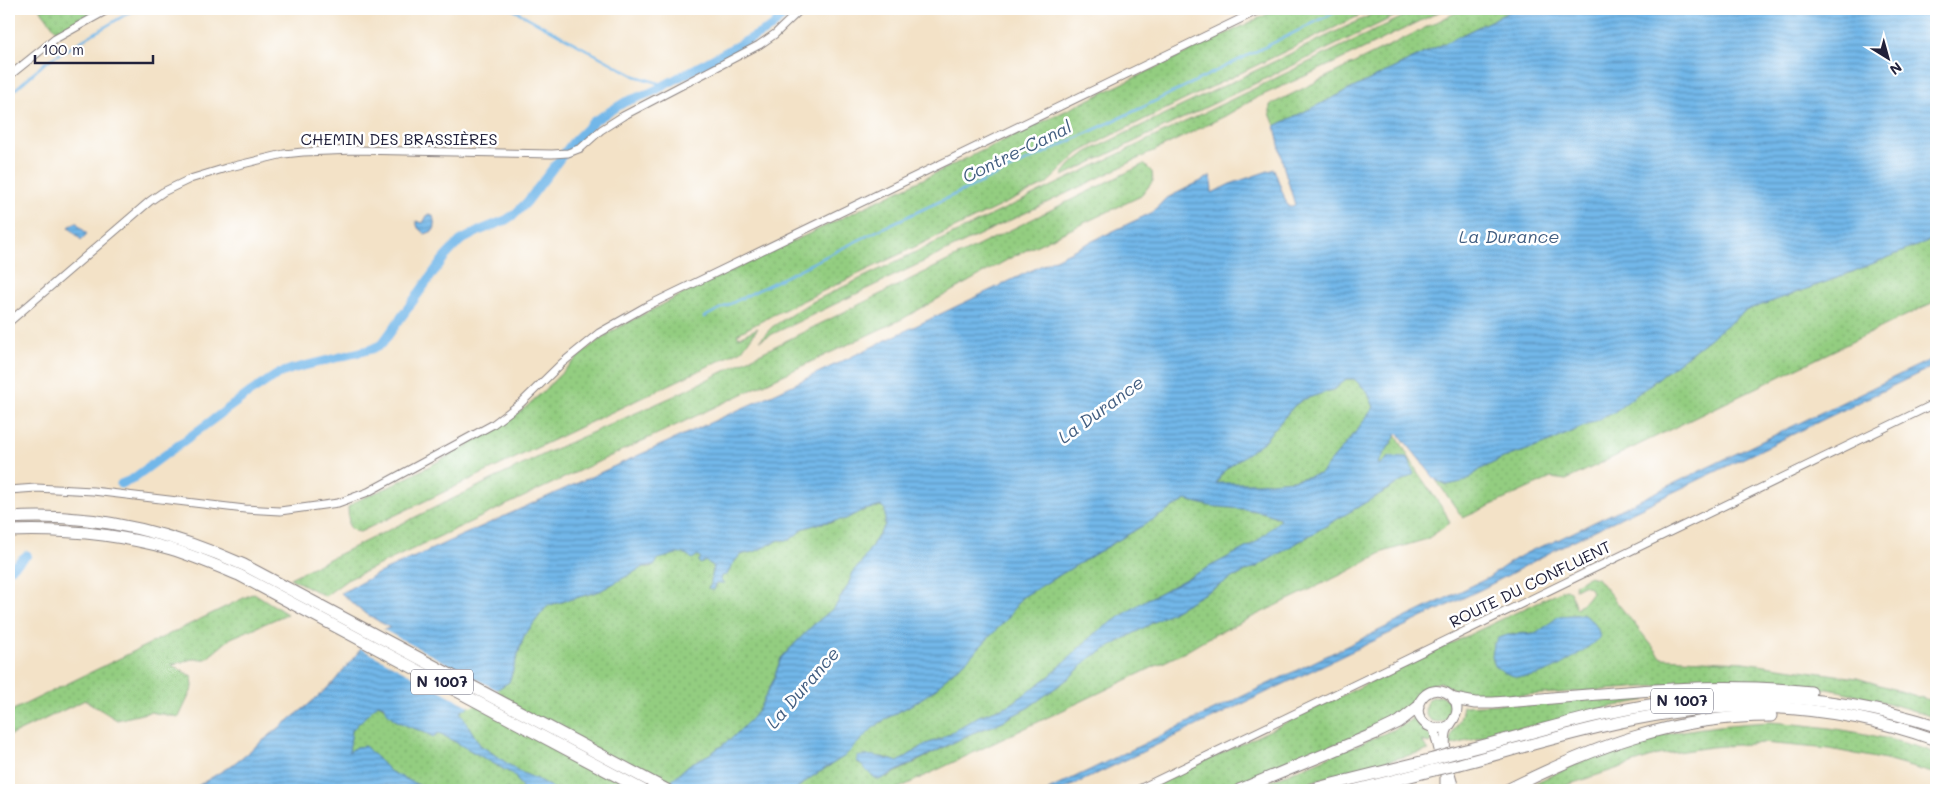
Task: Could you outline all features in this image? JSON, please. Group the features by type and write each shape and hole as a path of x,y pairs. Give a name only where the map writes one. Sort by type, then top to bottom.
{"highway":[{"name":"N 1007","path":"9,518 59,517 122,525 195,545 667,790"},
{"name":"N 1007","path":"9,531 62,530 145,542 242,570 643,790"},
{"path":"1454,699 1475,703 1493,703 1723,686 1776,688 1856,700 1909,718"},
{"name":"N 1007","path":"1459,758 1627,710 1704,699 1773,697 1815,700 1867,708 1936,726"},
{"path":"1239,790 1374,734 1399,722 1418,707"},
{"name":"N 1007","path":"1309,790 1656,716 1711,709 1738,707 1769,708 1841,715 1881,723 1936,740"},
{"path":"1507,790 1558,764 1590,751 1659,730 1714,719 1756,716 1841,715"},
{"name":"N 1007","path":"1356,790 1434,764"}],"street":[{"path":"9,76 55,39 109,9"},
{"name":"CHEMIN DES BRASSIÈRES","path":"9,322 150,201 163,192 184,182 226,168 284,154 322,150 560,154 568,152 580,148 622,116 759,45 775,34 801,9"},
{"path":"9,490 36,488 93,490 245,509 280,511 338,503 368,492 492,425 521,403 562,363 599,333 645,307 1261,9"},
{"name":"ROUTE DU CONFLUENT","path":"1137,790 1936,403"},
{"path":"1450,725 1445,728 1434,729 1429,727 1420,718 1418,707 1425,695 1430,692 1444,691 1454,699 1456,704 1456,715 1446,732 1452,784 1455,790"},
{"path":"1434,729 1445,775 1445,790"}],"green space":[{"path":"40,9 101,9 58,33"},
{"path":"1278,9 1373,9 1106,138 1079,153 1046,184 737,334 739,337 758,328 742,350 360,532 354,531 349,526 348,507 351,504 389,487 499,427 539,395 590,347 621,326 677,297"},
{"path":"1383,9 1410,9 1062,175 1070,165 1087,152"},
{"path":"1419,9 1445,9 1334,63 1256,98 1225,116 1115,170 760,340 772,327 808,304"},
{"path":"1463,9 1515,9 1275,126 1270,113 1270,105"},
{"path":"1144,164 1152,172 1153,181 1141,196 1014,256 902,319 347,580 325,596 290,578 553,450 674,396"},
{"path":"1936,238 1936,301 1566,480 1551,478 1463,518 1436,480 1447,485 1465,481 1481,469 1503,458 1545,444 1613,413 1745,311 1837,278"},
{"path":"1346,379 1354,379 1367,391 1374,407 1320,474 1294,480 1216,484 1226,469 1263,442 1294,406 1302,400 1335,389"},
{"path":"1396,435 1450,523 1427,539 1383,552 1349,571 1212,636 1185,652 895,790 795,790 845,756 873,728 884,720 918,701 967,660 1006,619 1021,598 1186,500 1200,504 1258,511 1275,517 1280,521 1255,543 1144,601 1010,705 979,716 940,739 926,744 898,762 883,757 864,755 857,762 887,777 972,733 996,725 1029,707 1069,678 1090,658 1230,579 1256,567 1414,474 1389,457 1381,464 1377,464"},
{"path":"881,506 886,509 885,525 859,566 854,570 848,585 835,607 811,627 781,658 773,681 753,717 731,739 710,754 690,764 660,790 556,790 520,772 480,745 459,711 509,682 524,636 547,606 600,591 643,567 651,567 658,559 679,553 697,555 713,566 711,588 715,588 721,576 727,575 740,555 756,551 779,540 790,540 804,528 832,522"},
{"path":"1589,576 1597,578 1662,658 1744,662 1857,678 1936,702 1936,718 1856,695 1823,688 1787,684 1746,682 1481,697 1468,696 1440,682 1427,686 1418,693 1408,710 1398,716 1360,734 1224,790 1145,790 1565,589 1570,591 1576,608 1592,592 1589,587 1583,585 1575,589 1574,585","holes":["1548,626 1509,675 1511,634 1538,633"]},
{"path":"254,593 287,614 231,638 206,659 192,659 171,665 192,676 193,687 179,717 150,712 117,720 85,700 9,736 9,712"},
{"path":"1438,696 1447,700 1451,709 1447,718 1438,722 1429,718 1425,709 1429,700"},
{"path":"1646,696 1645,700 1451,745 1451,735 1459,722 1463,706"},
{"path":"378,704 395,720 433,737 438,733 441,734 514,775 523,790 429,790 391,772 365,746 348,753 352,730"},
{"path":"1414,717 1434,739 1430,743 1421,741 1429,750 1280,790 1249,790 1395,729"},
{"path":"1770,722 1854,732 1916,746 1936,753 1936,774 1886,760 1830,749 1763,743 1711,747 1658,755 1552,790 1521,790 1589,758 1631,743 1670,733"}],"water":[{"name":"La Durance","path":"1515,9 1936,9 1936,238 1837,278 1745,311 1613,413 1545,444 1503,458 1481,469 1466,481 1447,485 1436,480 1398,433 1377,464 1381,464 1389,457 1408,458 1414,474 1256,567 1230,579 1090,658 1069,678 1029,707 997,724 972,733 879,780 872,776 857,761 857,757 873,756 898,762 926,744 940,739 979,716 1010,705 1051,675 1095,633 1144,601 1255,543 1280,520 1275,516 1258,511 1210,506 1186,500 1021,598 1007,619 967,660 934,690 884,720 873,728 845,756 795,790 660,790 690,764 710,754 731,739 753,717 773,681 781,658 811,627 835,607 848,585 854,570 859,566 885,525 885,509 881,506 861,511 846,519 804,528 790,540 779,540 756,551 740,555 727,575 721,576 720,580 724,583 716,583 714,590 708,588 711,584 712,565 705,561 700,564 698,561 701,558 698,555 692,559 685,554 676,554 658,559 655,565 643,567 600,591 547,606 524,636 509,682 460,712 480,745 520,772 556,790 523,790 514,775 441,734 438,733 433,737 398,722 387,712 384,706 378,704 352,730 349,752 356,747 365,746 391,772 429,790 191,790 232,765 307,706 332,684 370,638 379,631 390,628 360,610 341,593 377,574 780,391 1153,212 1165,199 1211,176 1212,193 1230,184 1274,169 1288,207 1295,205 1284,168 1275,126","holes":["1346,379 1354,379 1367,391 1374,407 1320,474 1294,480 1259,483 1216,483 1226,469 1263,442 1294,406 1302,400 1335,389"]},
{"path":"428,214 433,215 435,227 433,231 425,234 418,228 416,221 423,223"},
{"path":"76,222 87,234 81,240 69,227"},
{"path":"1936,357 1936,365 1560,547 1486,587 1063,790 1048,790 1488,578 1526,553 1551,543"},
{"path":"1582,614 1594,624 1600,638 1569,660 1544,673 1520,677 1508,674 1495,666 1492,656 1494,644 1498,638 1511,634 1537,633 1559,616"}],"pier":[{"path":"380,628 499,691 471,707 360,648"}],"waterway":[{"path":"9,95 46,62 135,9"},
{"path":"512,9 635,76 665,85"},
{"path":"121,484 131,480 249,393 278,374 372,349 382,344 444,258 460,241 515,214 527,202 572,143 594,121 625,102 652,92 772,27 789,9"},
{"name":"Contre-Canal","path":"704,317 889,225 1141,108 1342,9"},
{"path":"9,570 27,555"}]}
